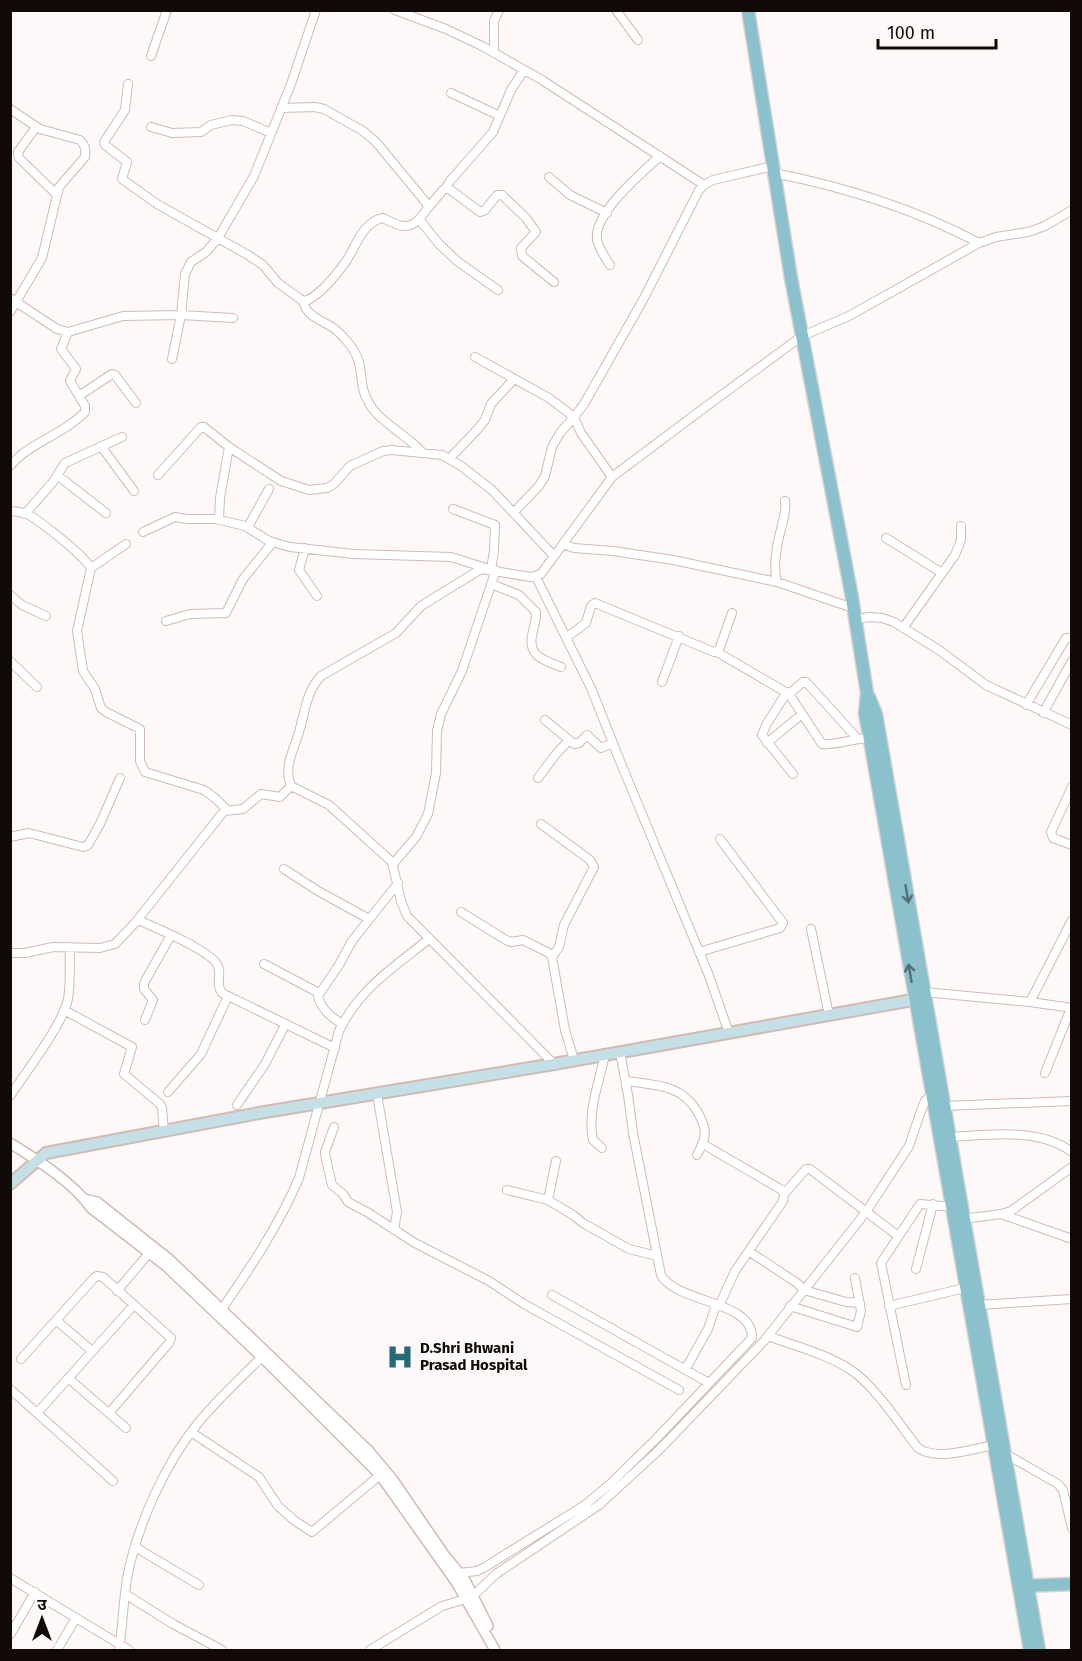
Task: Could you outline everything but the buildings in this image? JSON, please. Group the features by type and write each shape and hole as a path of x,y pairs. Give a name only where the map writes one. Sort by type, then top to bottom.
{"main road":[{"path":"747,10 802,336 867,693 876,714 922,997 952,1207 970,1286 999,1449 1023,1586 1030,1650"},
{"path":"867,693 863,738 922,997"},
{"path":"10,1184 46,1153 922,997"},
{"path":"936,1091 944,1106 963,1219 970,1286 978,1305 999,1449"},
{"path":"1023,1586 1071,1584"},
{"path":"1023,1586 1039,1650"}],"street":[{"path":"151,56 167,10"},
{"path":"172,359 181,315 183,283 188,267 218,238 254,176 316,10"},
{"path":"395,10 446,28 494,53 704,185"},
{"path":"494,53 494,21 499,10"},
{"path":"616,10 638,40"},
{"path":"303,301 312,298 332,279 348,258 361,235 374,222 383,218 404,227 416,223 493,132 511,90 524,70"},
{"path":"128,84 125,110 104,142 127,162 122,179 157,204 248,255 263,266 278,283 303,301 306,309 319,320 337,330 357,354 367,401 374,412 411,440 423,453"},
{"path":"451,93 500,116"},
{"path":"281,108 324,109 363,131 376,142 425,200 428,208"},
{"path":"10,109 36,127 80,140 84,144 85,157 63,181 56,194 42,258 14,300 10,312"},
{"path":"150,127 172,132 201,132 211,125 232,120 243,121 271,132"},
{"path":"36,127 18,152 19,158 56,194"},
{"path":"610,265 597,239 598,230 625,188 660,156"},
{"path":"514,512 539,486 545,476 552,447 560,433 580,411 643,300 680,225 704,185 729,176 774,170 908,210 979,243"},
{"path":"549,177 570,195 607,213"},
{"path":"445,189 450,189 480,212 483,212 497,195 505,197 536,232 521,248 522,256 554,282"},
{"path":"143,532 175,517 219,519 248,527 273,542 290,547 354,554 451,557 491,569 536,577 541,574 612,477 802,336 866,308 979,243 1045,226 1071,210"},
{"path":"419,219 439,244 457,261 498,290"},
{"path":"14,300 57,329 68,332 123,316 181,315 233,318"},
{"path":"10,466 20,456 57,434 82,415 85,406 70,381 76,369 61,349 68,332"},
{"path":"475,357 549,398 574,417 581,433 612,477"},
{"path":"79,396 112,374 136,403"},
{"path":"450,458 476,431 491,404 514,379"},
{"path":"158,475 201,427 280,481 309,490 327,488 350,466 383,451 423,453 450,458 492,489 554,556"},
{"path":"25,514 53,482 65,463 122,437"},
{"path":"101,446 134,491"},
{"path":"219,519 220,498 229,447"},
{"path":"57,475 106,513"},
{"path":"248,527 269,489"},
{"path":"777,582 778,543 786,512 785,501"},
{"path":"393,864 416,837 428,814 436,773 437,731 441,714 462,671 491,584 495,525 453,509"},
{"path":"10,511 25,514 54,534 91,568"},
{"path":"903,628 959,548 961,526"},
{"path":"886,538 942,573"},
{"path":"166,621 190,614 226,613 243,579 273,542"},
{"path":"126,544 91,568 77,631 83,671 95,689 102,708 109,714 138,726 140,761 145,772 204,790 227,810"},
{"path":"563,544 574,548 673,560 777,582 854,614 882,618 939,650 986,686 1071,724"},
{"path":"305,548 299,570 316,596"},
{"path":"491,569 481,569 421,606 396,633 321,676 314,684 307,699 289,763 289,780 291,786 329,805 393,864 404,910 429,939 554,1064"},
{"path":"536,577 591,688 699,952 729,1033"},
{"path":"491,584 519,595 536,612 532,635 535,655 561,667"},
{"path":"10,595 22,605 46,616"},
{"path":"567,637 586,623 591,606 595,603 717,652 788,693 824,745 863,738"},
{"path":"717,652 732,613"},
{"path":"662,682 679,636"},
{"path":"1026,705 1066,638 1071,638"},
{"path":"10,661 37,687"},
{"path":"1044,713 1071,661"},
{"path":"793,774 762,735 765,726 788,693 803,682 806,682 863,738"},
{"path":"767,743 802,714"},
{"path":"545,720 576,744 585,736 590,736 601,748 613,743"},
{"path":"538,778 569,740"},
{"path":"10,837 29,833 83,847 88,846 120,778"},
{"path":"10,953 70,947 111,946 138,920 218,818 227,810 243,809 261,794 280,797 291,786"},
{"path":"1071,787 1051,832 1053,838 1071,845"},
{"path":"541,824 590,860 594,867 564,925 559,947 552,957"},
{"path":"699,952 780,928 783,923 720,838"},
{"path":"284,869 369,919"},
{"path":"342,1024 327,1014 319,1001 319,993 339,965 352,941 398,883"},
{"path":"461,912 506,940 511,942 523,940 549,953 552,957 565,1030 574,1060"},
{"path":"138,920 206,954 219,969 219,990 228,996 334,1048"},
{"path":"1030,1002 1071,920"},
{"path":"811,928 829,1015"},
{"path":"145,1020 153,1000 144,989 144,983 171,935"},
{"path":"222,1309 263,1249 299,1178 342,1024 356,1002 371,985 429,939"},
{"path":"10,1096 64,1010 68,997 70,947"},
{"path":"264,964 319,993"},
{"path":"168,1092 201,1054 228,996"},
{"path":"922,997 1030,1002 1071,1008 1045,1073"},
{"path":"64,1010 132,1047 124,1074 160,1104 164,1132"},
{"path":"237,1105 265,1064 285,1024"},
{"path":"620,1052 657,1256 661,1275 668,1283 698,1299 740,1315 761,1337 831,1360 851,1370 868,1385 918,1448 926,1453 944,1454 999,1449 1058,1484 1063,1490 1071,1528"},
{"path":"602,1148 593,1140 591,1125 594,1099 605,1055"},
{"path":"626,1081 660,1086 688,1097 702,1119 706,1135 697,1155"},
{"path":"370,1650 442,1606 468,1594 599,1505 659,1450 790,1306 909,1146 925,1101 936,1091"},
{"path":"377,1094 397,1212 394,1230"},
{"path":"944,1106 1071,1101"},
{"path":"334,1127 325,1155 332,1185 343,1194 348,1202 679,1390"},
{"path":"949,1137 1018,1136 1056,1143 1071,1152"},
{"path":"10,1143 37,1160 84,1198 91,1208 166,1266 262,1357 380,1475 460,1578"},
{"path":"703,1144 758,1175 782,1190 784,1194"},
{"path":"548,1200 556,1161"},
{"path":"963,1219 1001,1214 1020,1205 1071,1167"},
{"path":"685,1370 708,1329 735,1271 750,1252 783,1200 784,1194 808,1169 898,1236"},
{"path":"507,1190 548,1200 629,1249 657,1256"},
{"path":"84,1198 97,1202 170,1260 368,1450 393,1480 460,1578 495,1650"},
{"path":"906,1385 881,1263 920,1204 952,1207"},
{"path":"916,1269 933,1204"},
{"path":"1001,1214 1071,1239"},
{"path":"750,1252 802,1288 860,1304"},
{"path":"117,1291 149,1253"},
{"path":"21,1359 97,1276 103,1277 133,1306 169,1335 171,1341 110,1412"},
{"path":"790,1306 854,1328 857,1327 860,1304 855,1278"},
{"path":"889,1306 970,1286"},
{"path":"552,1295 709,1383"},
{"path":"978,1305 1071,1299"},
{"path":"38,1412 133,1306"},
{"path":"57,1320 92,1351"},
{"path":"460,1578 485,1568 585,1505 610,1484 748,1343 761,1337"},
{"path":"118,1649 125,1594 138,1532 154,1498 172,1462 191,1432 226,1391 262,1357"},
{"path":"68,1378 126,1428"},
{"path":"10,1389 113,1481"},
{"path":"191,1432 259,1477 278,1506 312,1532 380,1475"},
{"path":"135,1547 199,1585"},
{"path":"10,1578 76,1618 118,1649 129,1650"},
{"path":"10,1635 34,1592"},
{"path":"125,1594 173,1624 222,1650"},
{"path":"468,1594 501,1650"},
{"path":"57,1650 76,1618"}],"place":[{"name":"D.Shri Bhwani Prasad Hospital","path":"400,1357"}]}
